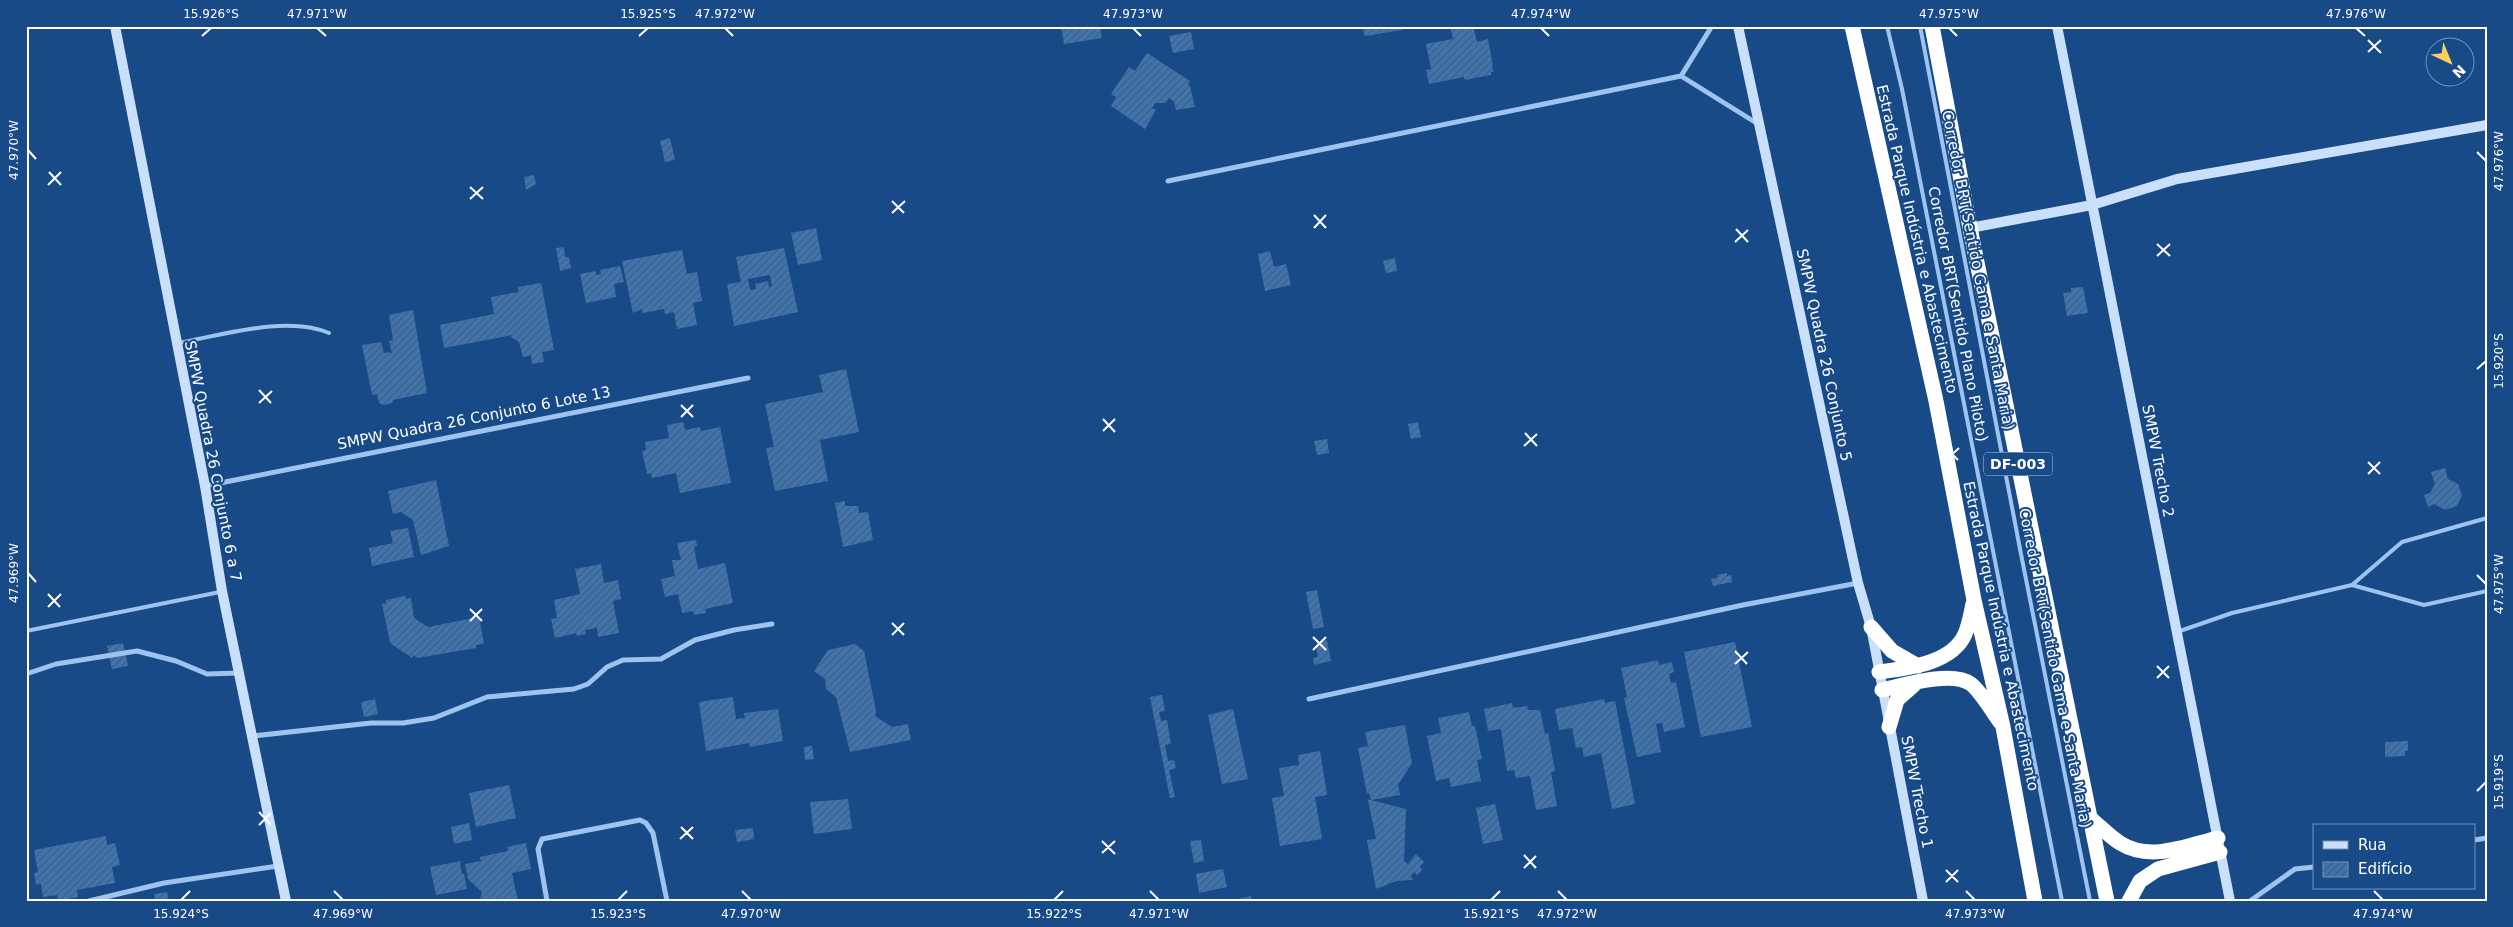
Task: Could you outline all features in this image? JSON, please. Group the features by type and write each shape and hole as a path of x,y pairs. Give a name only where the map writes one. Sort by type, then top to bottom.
{"highway":[{"name":"Estrada Parque Indústria e Abastecimento","path":"1852,26 1936,401 1974,600 2003,727 2035,901"},
{"name":"DF-003","path":"1932,26 1970,228 2106,901"},
{"path":"1879,672 1918,666 1946,654 1957,645 1965,634 1974,600"},
{"path":"1871,627 1892,651 1918,666"},
{"path":"1882,690 1944,678 1966,681 1973,686 2003,727"},
{"path":"1889,727 1897,700 1918,683"},
{"path":"2090,818 2120,842 2136,851 2152,854 2219,845"},
{"path":"2129,901 2140,881 2158,869 2219,845"}],"street":[{"name":"SMPW Quadra 26 Conjunto 6 a 7","path":"115,26 205,486 222,591 254,736 286,901"},
{"path":"1681,76 1712,26"},
{"name":"SMPW Quadra 26 Conjunto 5","path":"1738,26 1858,583 1871,627 1882,690"},
{"name":"SMPW Trecho 2","path":"2056,26 2230,901"},
{"path":"1168,181 1681,76 1760,125"},
{"path":"1970,228 2092,205 2177,179 2487,125"},
{"name":"SMPW Quadra 26 Conjunto 6 Lote 13","path":"205,486 748,378"},
{"path":"1309,699 1743,605 1858,583"},
{"path":"254,736 362,724 403,723 434,718 487,697 574,689 588,684 607,667 623,660 661,659 695,640 734,630 772,624"},
{"path":"26,674 56,664 137,651 176,661 207,674 240,673"},
{"name":"SMPW Trecho 1","path":"1882,690 1923,901"},
{"path":"547,901 538,849 542,840 640,820 646,822 653,833 667,901"},
{"path":"89,901 164,883 278,866"},
{"path":"2250,901 2295,869 2313,867"}],"lane":[{"name":"Corredor BRT(Sentido Plano Piloto)","path":"1887,26 1902,89 2062,901"},
{"name":"Corredor BRT(Sentido Gama e Santa Maria)","path":"1920,26 2020,550 2090,901"},
{"path":"176,343 287,324 314,327 329,333"},
{"path":"2176,632 2232,613 2352,585 2402,542 2487,518"},
{"path":"2352,585 2424,605 2487,591"},
{"path":"26,631 222,591"}],"building":[{"path":"1100,26 1102,38 1064,44 1061,27"},
{"path":"1362,26 1401,26 1402,30 1365,36"},
{"path":"1450,26 1473,26 1477,42 1488,39 1493,72 1491,72 1491,75 1465,80 1464,77 1429,84 1426,70 1431,69 1426,44 1453,39"},
{"path":"1191,32 1194,49 1173,53 1169,36"},
{"path":"1147,53 1190,81 1188,84 1195,107 1176,110 1174,102 1169,98 1166,103 1155,103 1152,108 1156,110 1145,129 1111,106 1116,97 1111,94 1129,67 1135,71"},
{"path":"670,138 675,160 665,162 660,141"},
{"path":"534,175 536,184 526,190 524,177"},
{"path":"816,228 822,260 798,265 791,233"},
{"path":"564,247 565,257 569,257 571,268 560,271 556,248"},
{"path":"784,248 798,312 734,326 727,284 741,282 736,257","holes":["770,275 772,286 769,287 768,281 755,284 756,289 750,290 748,279"]},
{"path":"682,250 687,274 697,272 702,301 693,303 697,325 677,329 674,312 665,314 664,309 643,313 642,309 633,313 622,261"},
{"path":"1270,251 1274,267 1286,264 1291,285 1265,291 1258,254"},
{"path":"1395,258 1397,271 1386,273 1383,261"},
{"path":"620,266 624,282 614,284 616,297 586,303 580,274 596,271 596,275 601,274 600,270"},
{"path":"541,283 554,350 542,352 544,362 532,364 531,355 523,357 519,342 511,337 512,335 444,348 440,325 494,314 491,297 518,292 518,287"},
{"path":"2083,287 2088,313 2067,316 2063,293 2071,292 2071,288"},
{"path":"413,310 427,393 393,400 392,403 383,405 379,403 377,394 372,395 362,345 381,342 384,353 389,352 392,354 389,341 393,340 389,315"},
{"path":"846,369 859,432 820,440 828,481 775,491 766,448 774,447 765,404 823,392 819,375"},
{"path":"683,422 685,430 700,427 701,431 720,427 731,483 680,493 676,473 652,478 651,473 647,474 642,451 646,450 645,442 669,438 667,425"},
{"path":"1418,422 1421,437 1411,439 1408,424"},
{"path":"1327,439 1329,453 1317,455 1314,441"},
{"path":"2445,468 2448,479 2458,484 2462,495 2457,506 2445,510 2434,504 2428,507 2424,495 2430,493 2435,484 2431,472"},
{"path":"436,480 449,546 421,555 413,520 401,512 393,514 388,491"},
{"path":"845,501 845,506 858,506 859,513 868,512 873,540 843,547 835,503"},
{"path":"408,528 414,557 372,566 369,548 393,543 390,531"},
{"path":"696,540 697,546 694,547 698,569 725,563 733,603 705,609 706,613 694,615 693,611 682,613 678,594 665,597 661,579 675,576 672,560 681,560 677,543"},
{"path":"601,564 604,583 618,580 621,599 613,601 619,633 598,637 597,628 585,630 586,634 577,636 576,633 555,638 551,619 557,618 554,600 580,594 575,569"},
{"path":"1727,573 1727,576 1731,575 1732,582 1713,586 1711,579 1717,578 1717,575"},
{"path":"1317,590 1324,627 1313,629 1306,592"},
{"path":"405,596 406,599 411,598 414,618 428,627 479,617 484,644 476,645 476,648 417,658 414,655 412,658 390,643 382,604 386,603 386,600"},
{"path":"1327,640 1331,661 1314,665 1313,658 1318,657 1316,646 1321,645 1320,641"},
{"path":"1735,642 1752,727 1701,737 1684,652"},
{"path":"123,643 128,666 112,669 107,646"},
{"path":"855,644 864,651 876,711 875,716 892,727 908,724 911,740 850,752 836,697 826,689 825,679 814,671 828,650"},
{"path":"1658,660 1659,665 1672,662 1674,672 1669,674 1671,683 1676,682 1685,727 1664,732 1662,723 1656,724 1661,752 1637,757 1624,698 1627,697 1621,668"},
{"path":"1162,695 1165,711 1159,712 1161,721 1167,720 1171,744 1165,745 1168,761 1174,760 1176,768 1169,770 1175,797 1170,798 1150,697"},
{"path":"733,697 736,719 745,718 744,713 778,709 783,741 750,747 749,743 706,751 699,702"},
{"path":"375,699 378,714 364,717 361,702"},
{"path":"1604,699 1605,703 1615,701 1635,804 1612,809 1601,753 1584,757 1582,747 1576,748 1572,728 1559,730 1555,709"},
{"path":"1512,703 1513,708 1527,706 1528,710 1540,710 1545,734 1548,733 1555,771 1551,772 1557,806 1536,810 1530,776 1516,778 1514,770 1507,771 1501,729 1488,731 1484,709"},
{"path":"1233,709 1248,779 1222,784 1208,715"},
{"path":"1469,712 1472,726 1475,726 1482,759 1477,760 1481,781 1451,787 1449,778 1436,781 1427,736 1441,733 1438,718"},
{"path":"1405,725 1412,763 1398,785 1400,795 1371,800 1369,793 1367,794 1358,748 1368,746 1365,732"},
{"path":"2408,741 2408,751 2405,751 2405,756 2385,757 2385,742"},
{"path":"812,746 814,759 805,760 804,747"},
{"path":"1320,751 1327,795 1315,797 1322,839 1280,846 1272,798 1284,796 1279,768 1299,765 1298,755"},
{"path":"509,785 516,818 476,827 469,793"},
{"path":"848,799 852,829 814,834 810,802"},
{"path":"1368,800 1406,809 1404,861 1408,864 1416,854 1424,862 1420,866 1422,870 1417,875 1414,872 1411,876 1413,880 1396,881 1376,889 1367,840 1376,839"},
{"path":"1495,804 1503,840 1483,844 1476,808"},
{"path":"469,823 472,840 454,844 451,827"},
{"path":"753,828 754,839 737,842 735,830"},
{"path":"106,836 107,845 115,843 120,865 112,867 115,883 77,890 78,897 58,901 57,895 43,897 41,884 36,885 34,873 38,872 34,850"},
{"path":"1201,840 1204,861 1194,863 1190,841"},
{"path":"526,843 531,869 512,873 518,901 480,901 482,892 468,879 465,864 481,861 480,857 508,851 507,847"},
{"path":"461,861 462,874 464,874 467,889 436,895 430,867"},
{"path":"1223,869 1227,887 1199,893 1196,874"},
{"path":"167,892 169,901 155,901 154,894"},
{"path":"1251,896 1252,901 1234,901 1234,900"}]}
